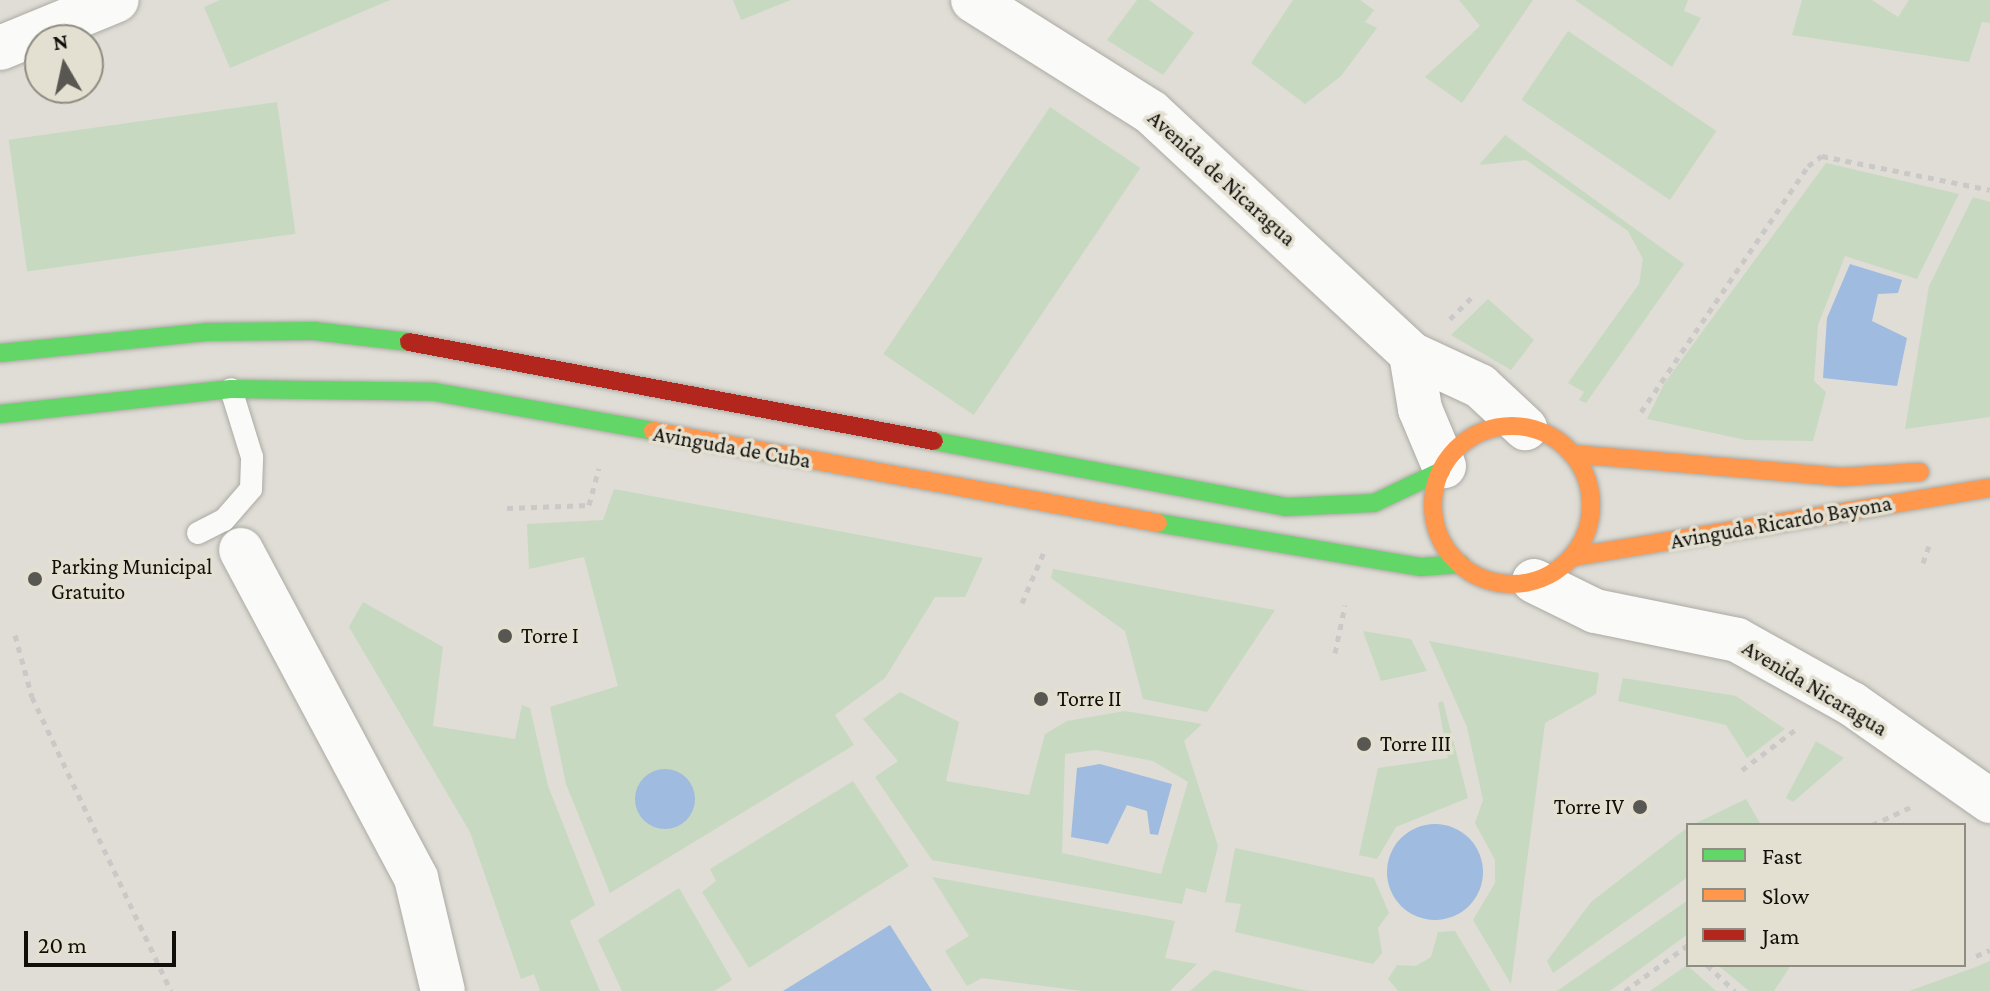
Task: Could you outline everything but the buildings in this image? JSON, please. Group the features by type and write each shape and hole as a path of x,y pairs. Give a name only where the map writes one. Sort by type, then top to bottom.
{"main road":[{"name":"Avinguda de Cuba","path":"0,353 206,332 314,331 418,343 1285,507 1374,503 1442,468"},
{"name":"Avinguda de Cuba","path":"0,414 231,389 369,386 611,425 1328,552 1421,567 1461,564"},
{"path":"1525,428 1573,454 1585,473 1591,517 1572,557 1534,581 1489,580 1461,564 1434,515 1442,468 1470,438 1525,428"},
{"name":"Avinguda Ricardo Bayona","path":"1573,454 1842,477 1939,470"},
{"name":"Avinguda Ricardo Bayona","path":"1572,557 1990,488"}],"street":[{"path":"0,48 117,0"},
{"name":"Avenida de Nicaragua","path":"973,0 1187,140 1411,354 1480,386 1525,428"},
{"path":"1411,354 1420,409 1442,468"},
{"path":"241,550 416,878 443,991"},
{"name":"Avenida Nicaragua","path":"1534,581 1595,611 1737,640 1835,694 1990,801"}],"lane":[{"path":"198,533 224,520 251,489 252,457 231,389"}],"path":[{"path":"1623,457 1655,383 1808,166 1836,154 1990,190"},
{"path":"507,508 589,505 611,425"},
{"path":"15,635 32,697 171,991"},
{"path":"1742,770 1835,694"},
{"path":"1625,991 1686,947"},
{"path":"1976,956 1990,950"},
{"path":"1709,967 1735,991"}],"green space":[{"path":"220,0 390,0 230,68 204,7"},
{"path":"733,0 791,0 741,20"},
{"path":"1137,0 1149,0 1194,33 1163,75 1107,40"},
{"path":"1293,0 1360,0 1374,10 1365,22 1377,28 1341,76 1305,104 1251,63"},
{"path":"1459,0 1533,0 1462,103 1425,77 1480,26"},
{"path":"1575,0 1688,0 1684,11 1701,18 1672,67"},
{"path":"1802,0 1872,0 1898,17 1909,0 1990,0 1990,23 1982,22 1969,62 1792,35"},
{"path":"1568,31 1716,131 1670,200 1522,100"},
{"path":"277,102 296,234 27,271 9,140"},
{"path":"1050,107 1140,168 974,415 883,354"},
{"path":"1505,135 1684,264 1586,403 1579,400 1584,392 1568,383 1639,284 1643,259 1628,231 1526,160 1479,165"},
{"path":"1826,163 1959,194 1917,279 1845,256 1818,325 1814,381 1826,392 1813,441 1746,440 1647,419 1664,384"},
{"path":"1973,197 1990,202 1990,417 1905,429 1929,286"},
{"path":"1488,299 1534,340 1511,370 1451,335"},
{"path":"614,489 983,558 965,597 935,597 885,678 835,715 854,745 610,893 566,784 550,707 618,686 584,557 529,569 527,524 603,520"},
{"path":"1053,569 1275,610 1207,712 1143,699 1125,631 1051,578"},
{"path":"363,602 443,647 433,726 515,739 522,705 530,708 548,786 595,905 570,921 600,991 540,991 534,974 521,979 470,832 349,627"},
{"path":"1363,631 1411,639 1427,671 1381,681"},
{"path":"1429,641 1599,673 1596,694 1545,723 1511,984 1473,920 1495,883 1495,860 1475,823 1483,800 1467,727"},
{"path":"1623,678 1736,696 1785,729 1747,758 1726,725 1618,701"},
{"path":"900,692 959,722 946,781 1029,795 1045,734 1067,721 1125,711 1202,724 1184,741 1218,846 1206,893 1186,888 1182,904 932,860 875,777 898,761 863,719","holes":["1096,750 1153,761 1188,782 1161,874 1062,853 1065,754"]},
{"path":"1443,701 1468,798 1396,827 1377,859 1359,855 1378,768 1448,758 1438,703"},
{"path":"1816,741 1844,758 1793,802 1786,798"},
{"path":"853,781 909,866 749,968 702,892 716,881 710,869"},
{"path":"1746,799 1760,823 1696,823"},
{"path":"1686,829 1686,878 1553,973 1547,961 1591,902"},
{"path":"1235,848 1374,878 1389,913 1378,928 1382,953 1373,964 1235,932 1241,904 1225,902"},
{"path":"932,877 1175,921 1165,958 1197,964 1170,991 1083,991 982,978 967,986 945,951 969,936"},
{"path":"679,888 732,980 714,991 622,991 598,940"},
{"path":"1686,901 1686,935 1610,991 1557,991"},
{"path":"1455,931 1491,991 1398,991 1388,979 1397,965 1416,966 1431,957 1438,932"},
{"path":"1990,961 1990,991 1909,991 1976,967"},
{"path":"1686,966 1716,991 1650,991"},
{"path":"1720,967 1790,967 1774,991 1749,991"},
{"path":"1214,970 1308,991 1190,991"}],"water":[{"path":"1850,264 1902,280 1898,293 1878,294 1872,321 1907,338 1897,386 1823,378 1827,318"},
{"path":"1100,764 1172,784 1158,835 1150,834 1147,811 1127,805 1108,844 1071,837 1077,768"},
{"path":"665,769 686,778 695,799 686,820 665,829 644,820 635,799 644,778"},
{"path":"1435,824 1453,828 1469,838 1479,854 1483,872 1479,890 1469,906 1453,916 1435,920 1417,916 1401,906 1391,890 1387,872 1391,854 1401,838 1417,828"},
{"path":"890,925 932,991 783,991"}],"traffic: fast":[{"path":"0,353 206,332 314,331 409,342"},
{"path":"0,414 231,389 435,392 653,431"},
{"path":"934,441 1285,507 1374,503 1441,471"},
{"path":"1158,523 1421,567 1461,564"}],"traffic: slow":[{"path":"1512,426 1542,432 1568,449 1585,475 1591,505 1585,535 1568,561 1542,578 1512,584 1482,578 1456,561 1439,535 1433,505 1439,475 1456,449 1482,432 1512,426"},
{"path":"653,431 1158,523"},
{"path":"1573,454 1842,477 1920,472"},
{"path":"1572,557 1990,488"}],"traffic: jam":[{"path":"409,342 934,441"}],"place":[{"name":"Parking Municipal Gratuito","path":"35,579"},
{"name":"Torre I","path":"505,636"},
{"name":"Torre II","path":"1041,699"},
{"name":"Torre III","path":"1364,744"},
{"name":"Torre IV","path":"1640,807"}]}
